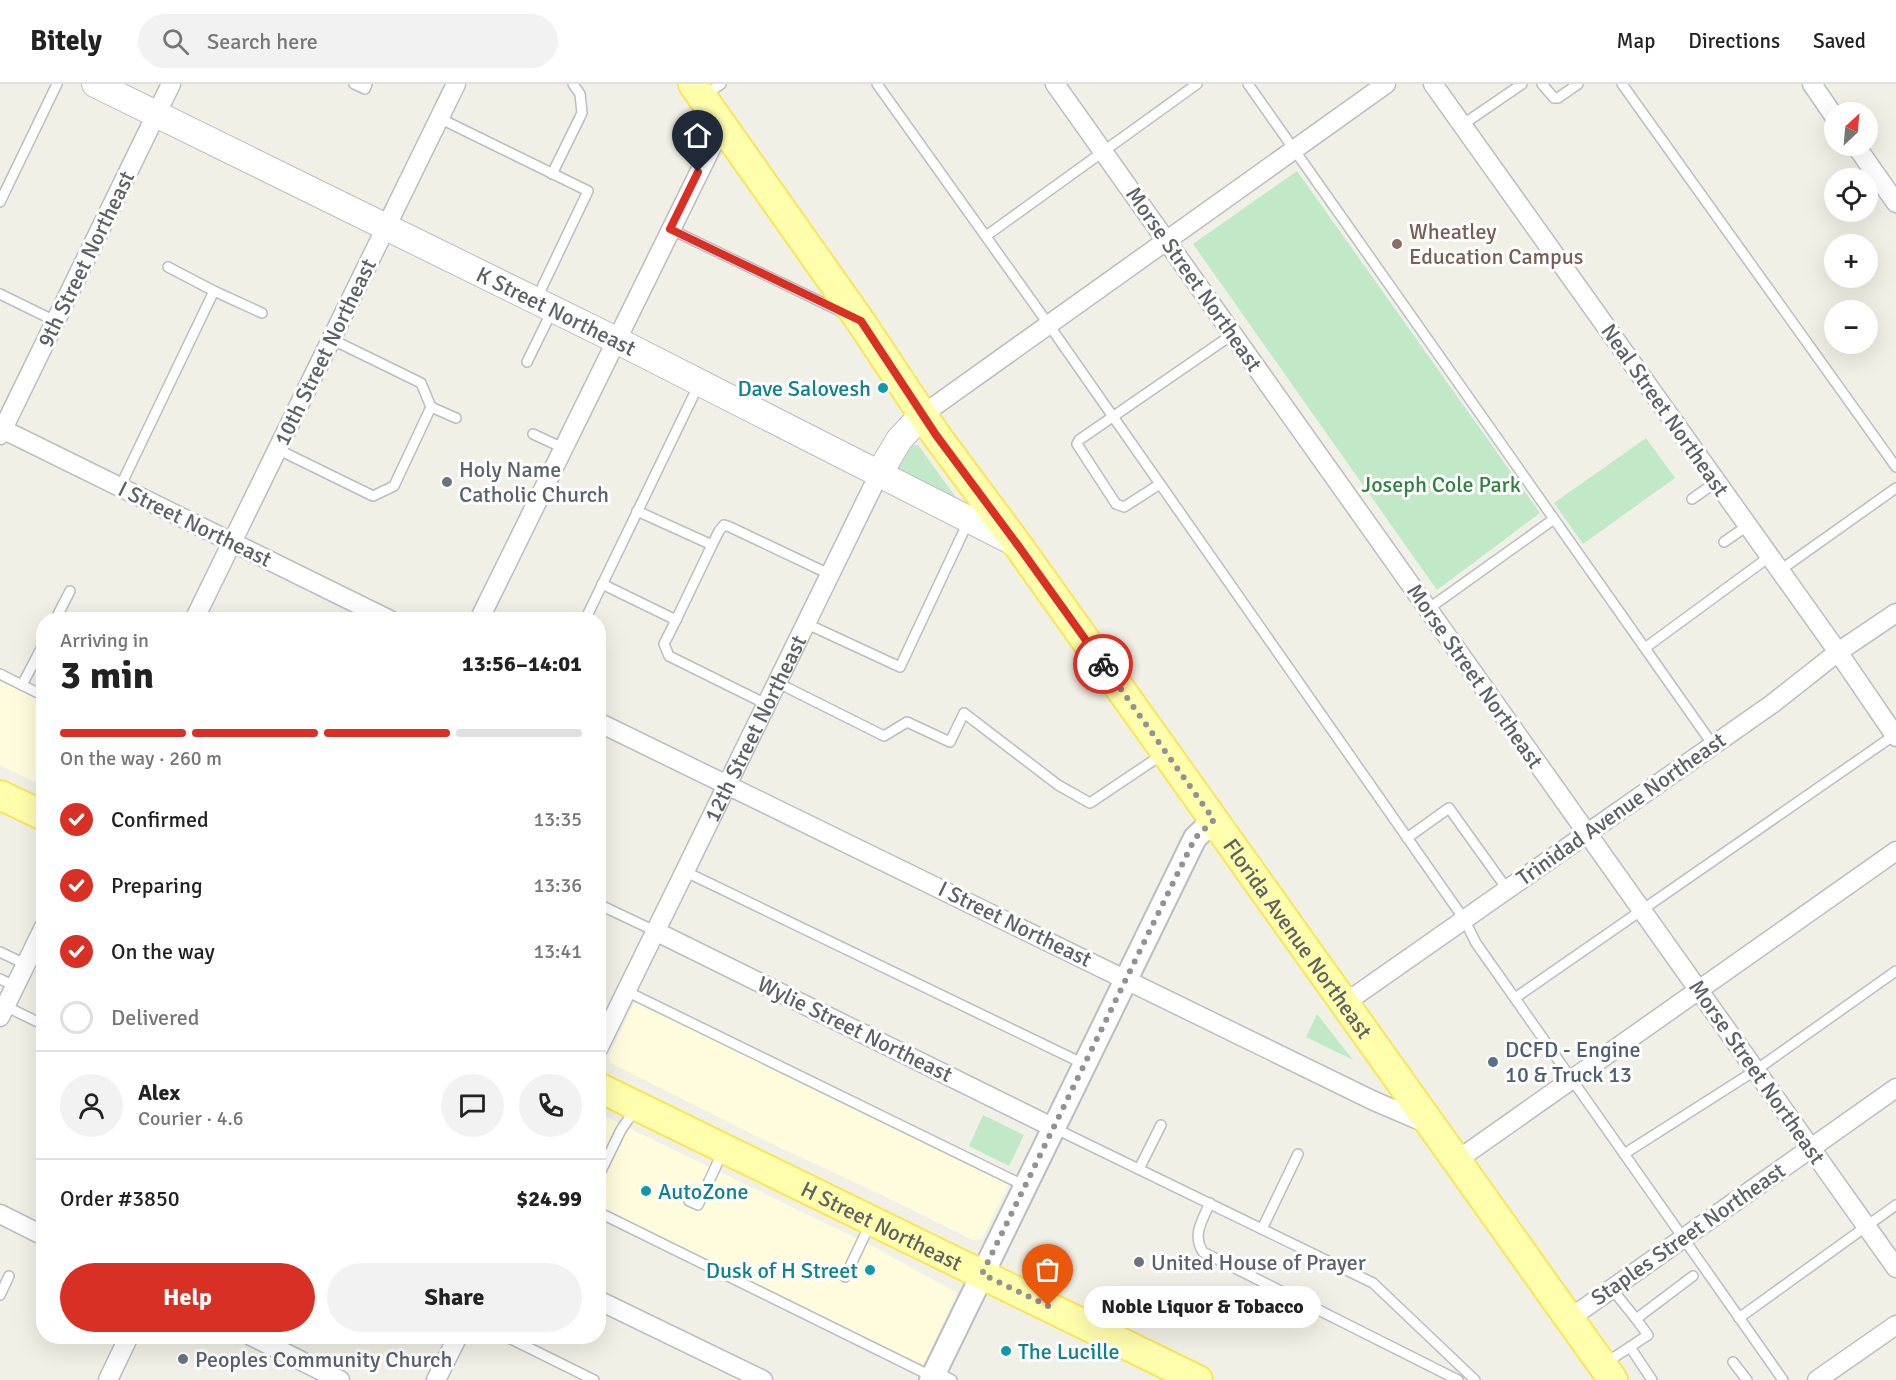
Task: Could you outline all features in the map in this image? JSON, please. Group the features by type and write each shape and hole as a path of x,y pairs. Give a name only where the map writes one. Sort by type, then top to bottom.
{"main road":[{"name":"K Street Northeast","path":"95,84 616,340 880,472 1017,544"},
{"name":"Florida Avenue Northeast","path":"705,88 722,126 861,321 922,415 1166,752 1609,1375"},
{"name":"12th Street Northeast","path":"880,472 899,440 922,415"},
{"path":"0,795 36,812"},
{"name":"H Street Northeast","path":"606,1091 1198,1380"}],"street":[{"name":"9th Street Northeast","path":"1,431 171,84"},
{"name":"10th Street Northeast","path":"198,612 456,84"},
{"name":"Morse Street Northeast","path":"1055,84 1896,1268"},
{"path":"922,415 1386,84"},
{"name":"Neal Street Northeast","path":"1433,84 1896,735"},
{"path":"1812,84 1824,102"},
{"path":"483,612 722,126"},
{"path":"1863,156 1896,203"},
{"name":"I Street Northeast","path":"1,431 374,612"},
{"name":"12th Street Northeast","path":"606,1032 880,472"},
{"name":"Trinidad Avenue Northeast","path":"1344,1003 1772,704 1838,652 1896,613"},
{"name":"I Street Northeast","path":"606,726 1374,1101 1431,1125"},
{"path":"938,1377 982,1274 1195,838 1214,820"},
{"path":"1456,1161 1896,851"},
{"name":"Wylie Street Northeast","path":"656,931 1054,1128"},
{"path":"3,1011 7,982 26,964 36,943"},
{"name":"Staples Street Northeast","path":"1569,1319 1896,1088"},
{"path":"0,1214 36,1232"},
{"path":"606,1304 763,1380"},
{"path":"1817,1380 1896,1325"},
{"path":"108,1380 125,1344"},
{"path":"267,1344 340,1380"},
{"path":"436,1380 454,1344"}],"lane":[{"path":"0,202 57,84"},
{"path":"354,84 365,89 367,84"},
{"path":"552,174 582,113 580,94 573,84"},
{"path":"877,84 1049,325 1464,919 1476,943 1783,1380"},
{"path":"986,236 1197,84"},
{"path":"1248,84 1713,745"},
{"path":"1462,125 1522,84"},
{"path":"1542,84 1554,98 1558,98 1578,84"},
{"path":"1622,84 1896,467"},
{"path":"439,118 588,192 544,305 527,362"},
{"path":"670,229 861,321"},
{"path":"168,267 262,313"},
{"path":"120,487 214,291"},
{"path":"0,294 55,321"},
{"path":"1160,484 1124,507 1116,504 1077,444 1090,431 1114,418 1233,334"},
{"path":"331,339 421,383 431,407 456,418"},
{"path":"589,612 700,382"},
{"path":"277,449 373,496 394,486 431,407"},
{"path":"533,434 563,448"},
{"path":"1692,499 1716,482"},
{"path":"1645,648 1896,488"},
{"path":"638,511 712,545"},
{"path":"805,623 900,667 970,519"},
{"path":"1428,609 1554,519"},
{"path":"766,704 669,656 664,644 724,525 829,574"},
{"path":"1724,542 1747,526"},
{"path":"602,584 676,620"},
{"path":"59,612 70,591"},
{"path":"22,685 36,658"},
{"path":"0,674 36,692"},
{"path":"776,682 884,736 907,722 950,741 964,713 1058,785 1090,803 1166,752"},
{"path":"1515,998 1896,735"},
{"path":"1407,838 1449,808 1507,889"},
{"path":"684,871 1084,1064"},
{"path":"606,908 656,931"},
{"path":"0,951 26,964"},
{"path":"1624,1154 1756,1070 1896,971"},
{"path":"626,991 1025,1186"},
{"path":"3,1011 36,1022"},
{"path":"606,1160 621,1130 637,1106"},
{"path":"1139,1169 1161,1125"},
{"path":"1054,1128 1373,1283 1475,1380"},
{"path":"689,1201 698,1205 724,1148"},
{"path":"1262,1228 1298,1154"},
{"path":"1210,1203 1197,1232 1198,1245 1203,1252 1458,1380"},
{"path":"1739,1318 1896,1206"},
{"path":"606,1216 938,1377"},
{"path":"845,1277 871,1220"},
{"path":"0,1295 9,1276"},
{"path":"1636,1319 1693,1276"},
{"path":"1609,1375 1629,1347 1648,1335 1612,1288"},
{"path":"521,1344 594,1380"},
{"path":"1629,1347 1652,1380"},
{"path":"1733,1362 1747,1380"}],"shaded area":[{"path":"0,678 36,695 36,783 0,765"},
{"path":"636,999 1010,1182 982,1239 973,1240 764,1140 611,1063 609,1057"},
{"path":"606,1117 876,1248 957,1293 922,1369 606,1213"}],"green space":[{"name":"Joseph Cole Park","path":"1297,171 1540,513 1437,590 1193,244"},
{"path":"1646,438 1675,478 1583,544 1554,503"},
{"path":"918,445 963,507 895,472 912,446"},
{"path":"1317,1014 1353,1060 1306,1037"},
{"path":"983,1115 1024,1135 1009,1166 969,1146"}],"way so far":[{"path":"1048,1306 982,1274 1195,838 1214,820 1103,664"}],"place":[{"name":"Wheatley Education Campus","path":"1397,244"},
{"name":"Dave Salovesh","path":"883,388"},
{"name":"Holy Name Catholic Church","path":"447,482"},
{"name":"DCFD - Engine 10 & Truck 13","path":"1493,1062"},
{"name":"AutoZone","path":"646,1191"},
{"name":"United House of Prayer","path":"1139,1262"},
{"name":"Dusk of H Street","path":"870,1270"},
{"name":"Noble Liquor & Tobacco","path":"1048,1306"},
{"name":"The Lucille","path":"1006,1351"},
{"name":"Peoples Community Church","path":"183,1359"}],"route":[{"path":"698,172 670,229 861,321 936,435 1103,664"}]}
